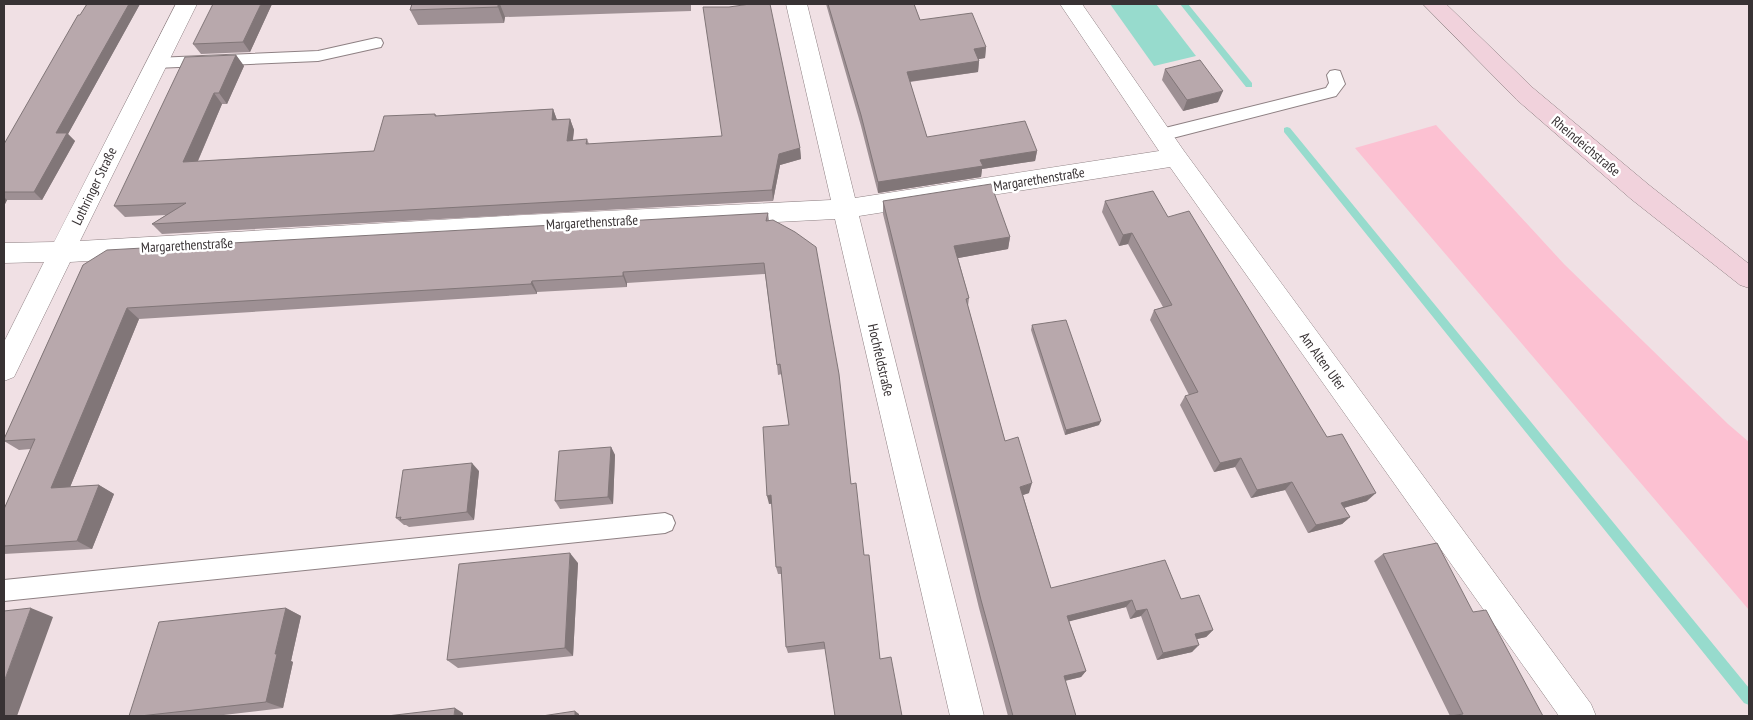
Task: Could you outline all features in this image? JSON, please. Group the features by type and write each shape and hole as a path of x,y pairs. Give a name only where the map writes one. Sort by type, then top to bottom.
{"main road":[{"name":"Rheindeichstraße","path":"1434,4 1525,94 1640,192 1749,278"}],"street":[{"name":"Lothringer Straße","path":"4,369 154,63 186,4"},
{"name":"Hochfeldstraße","path":"796,4 967,716"},
{"name":"Am Alten Ufer","path":"1071,4 1168,146 1579,716"},
{"name":"Margarethenstraße","path":"4,253 62,252 505,226 845,209 1168,146"}],"lane":[{"path":"154,63 318,56 376,43"},
{"path":"1168,146 1331,92 1337,84 1335,75"},
{"path":"4,591 666,523"}],"shaded area":[{"path":"1110,4 1156,4 1196,56 1154,66"},
{"path":"1436,125 1564,264 1728,424 1749,442 1749,610 1355,148"}],"building":[{"path":"87,4 129,4 56,133 67,133 34,192 4,192 4,144 78,15 80,15"},
{"path":"213,4 261,4 243,42 193,44"},
{"path":"412,4 498,4 498,7 410,10"},
{"path":"770,4 800,148 779,154 772,190 152,224 186,203 114,206 185,57 236,55 219,93 214,93 183,162 374,151 384,116 435,114 435,116 553,109 552,120 570,119 567,141 587,139 586,144 722,136 703,7 729,7"},
{"path":"828,4 914,4 920,20 972,13 986,47 974,49 979,61 907,72 927,137 1025,121 1037,151 980,160 983,166 878,182 861,115"},
{"path":"1200,60 1223,91 1187,100 1165,69"},
{"path":"991,184 1010,237 954,246 969,298 966,299 1005,441 1018,437 1032,483 1020,487 1051,588 1165,560 1181,599 1199,595 1213,630 1195,634 1199,645 1163,653 1147,609 1136,611 1132,600 1067,616 1086,671 1064,676 1076,716 1013,716 981,600 883,201"},
{"path":"1153,191 1168,217 1189,211 1327,437 1342,434 1376,493 1341,503 1350,517 1316,525 1292,482 1257,490 1241,458 1220,463 1185,396 1198,392 1154,310 1172,305 1132,233 1123,235 1105,201"},
{"path":"768,213 766,221 773,220 795,232 816,247 839,374 851,484 856,483 864,555 869,555 880,659 891,657 902,716 835,716 824,642 786,647 781,567 776,567 771,495 767,496 763,427 789,425 780,364 777,365 764,263 623,272 623,276 532,281 531,284 127,308 51,488 99,485 77,541 4,546 4,509 35,439 4,441 4,439 83,265 107,250"},
{"path":"1066,320 1101,421 1066,430 1032,325"},
{"path":"611,447 608,497 555,501 559,451"},
{"path":"472,463 467,512 400,520 401,517 396,518 403,470"},
{"path":"1437,543 1473,612 1486,610 1543,716 1451,716 1463,714 1383,554"},
{"path":"570,553 565,648 447,660 459,564"},
{"path":"31,608 4,682 4,611"},
{"path":"286,608 266,702 129,716 159,622"},
{"path":"455,708 454,716 387,716"},
{"path":"575,711 575,716 542,716"}],"waterway":[{"path":"1184,4 1249,85"},
{"path":"1287,130 1749,698"}]}
